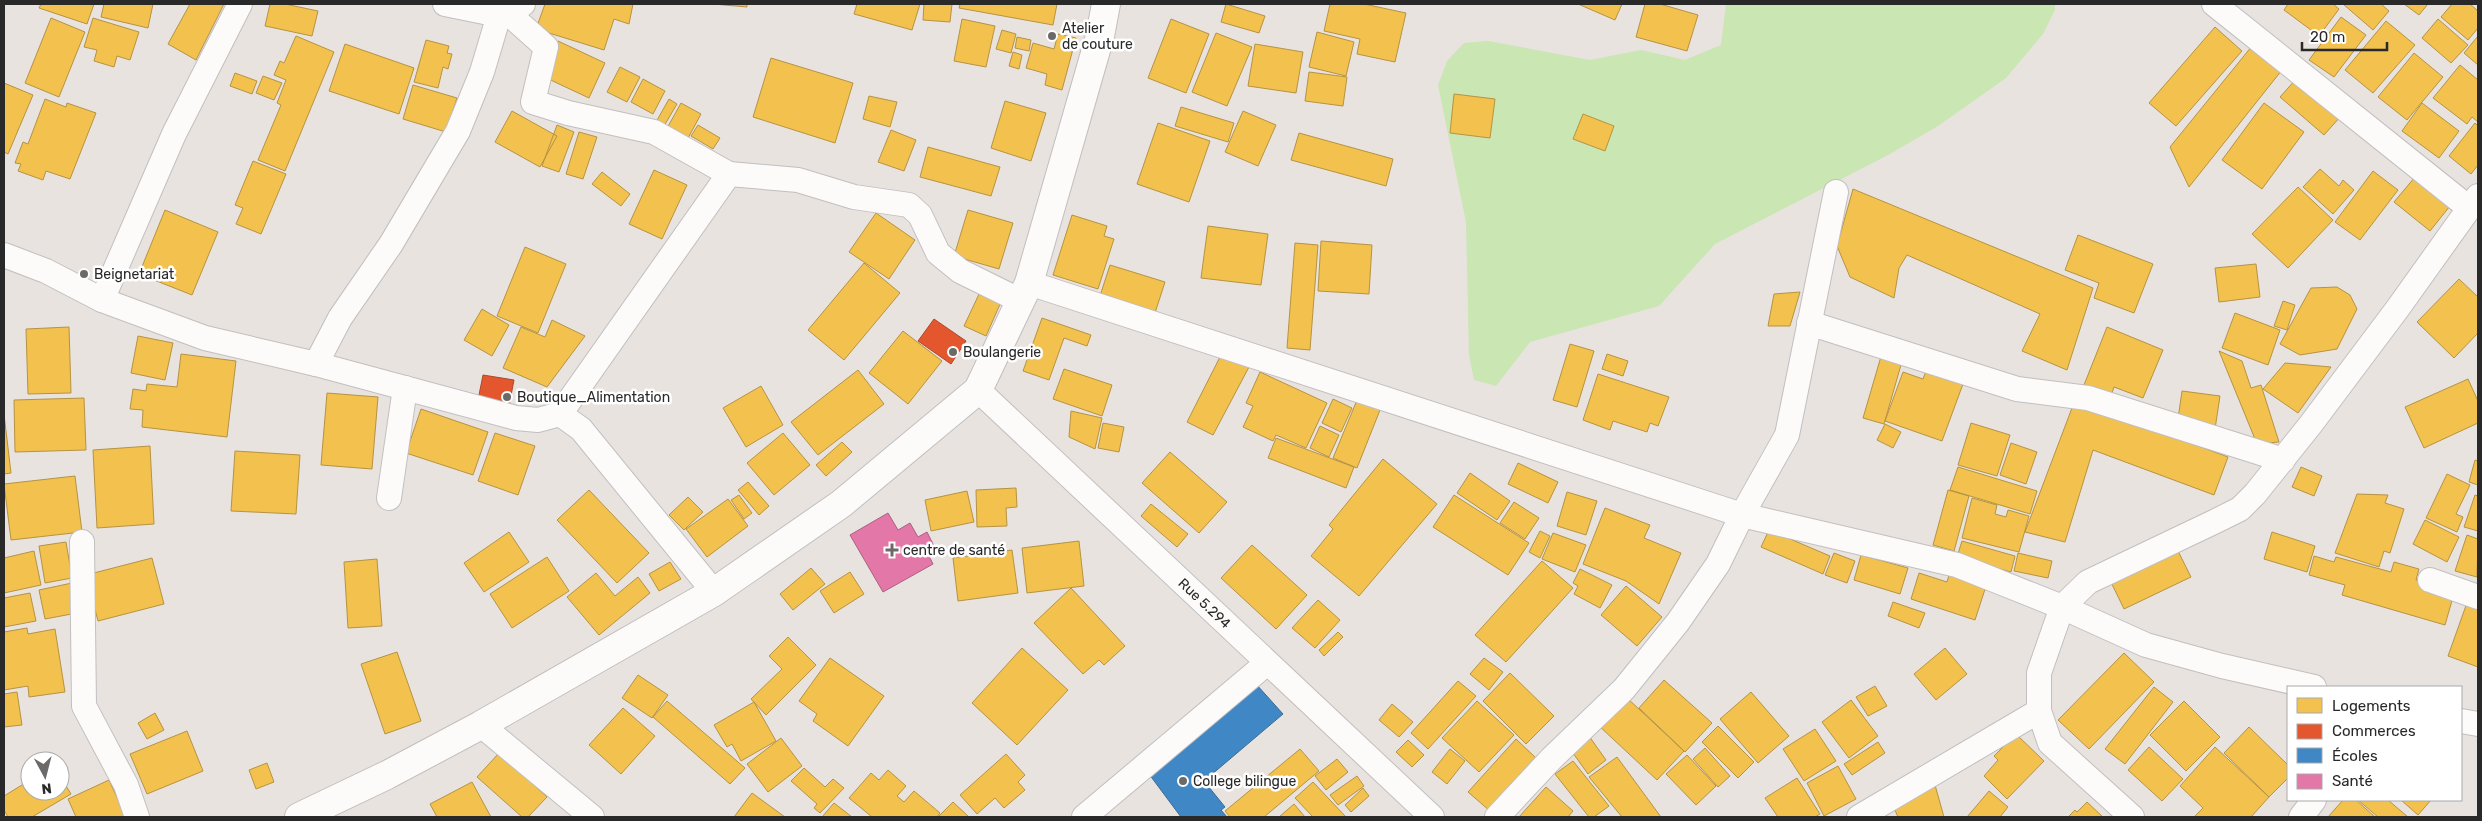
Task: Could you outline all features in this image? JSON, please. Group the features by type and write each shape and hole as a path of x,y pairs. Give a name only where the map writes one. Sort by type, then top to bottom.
{"street":[{"path":"102,300 174,134 240,4"},
{"path":"445,4 510,11 546,47 533,102 568,113 654,132 729,174 798,180 854,197 909,205 920,215 938,253 960,271 1742,515 1957,564 2062,607 2146,645 2222,666 2310,686"},
{"path":"299,817 387,775 481,725 714,592 841,504 978,390 1025,292 1100,36 1106,4"},
{"path":"2132,817 2050,743 2039,711 2039,673 2062,607 2088,582 2240,508 2255,494 2398,308 2474,202 2214,4"},
{"path":"316,364 340,318 391,244 458,131 510,11"},
{"path":"4,255 46,271 102,300 205,338 316,364 516,418 538,420 560,414 729,174"},
{"path":"1497,817 1551,759 1624,689 1678,622 1718,564 1742,515 1787,435 1836,192"},
{"path":"1809,324 2017,389 2088,398 2283,460"},
{"path":"389,498 405,388"},
{"name":"Rue 5.294","path":"978,390 1432,817"},
{"path":"560,414 581,429 714,592"},
{"path":"82,542 84,706 126,785 137,817"},
{"path":"2430,580 2478,597"},
{"path":"1084,817 1267,663"},
{"path":"1859,817 2039,711"},
{"path":"2462,720 2478,724"},
{"path":"481,725 592,817"},
{"path":"2301,817 2313,801"}],"green space":[{"path":"1726,4 2055,4 2055,10 2043,34 2006,78 1938,126 1888,155 1715,244 1659,306 1530,342 1496,386 1474,380 1469,355 1466,222 1438,85 1447,61 1464,43 1488,41 1590,60 1641,50 1685,60 1721,45"}],"building: Logements":[{"path":"41,4 94,4 87,24 39,8"},
{"path":"104,4 153,4 148,28 101,17"},
{"path":"190,4 224,4 196,60 168,44"},
{"path":"270,4 285,4 318,11 312,36 265,26"},
{"path":"545,4 633,4 629,24 614,19 604,50 536,29"},
{"path":"713,4 747,4 747,7"},
{"path":"857,4 920,4 912,30 854,14"},
{"path":"924,4 952,4 950,22 923,20"},
{"path":"960,4 1057,4 1053,25 959,8"},
{"path":"1226,4 1265,16 1259,33 1221,22"},
{"path":"1330,4 1364,4 1406,13 1395,62 1357,54 1360,39 1324,31"},
{"path":"1578,4 1622,4 1615,20"},
{"path":"1645,4 1660,4 1698,15 1687,51 1636,37"},
{"path":"2288,4 2333,4 2339,9 2319,36 2284,10"},
{"path":"2343,4 2381,4 2389,11 2373,30"},
{"path":"2404,4 2428,4 2419,15"},
{"path":"2452,4 2470,4 2478,11 2478,28 2468,40 2441,17"},
{"path":"2341,17 2366,35 2334,77 2309,60"},
{"path":"51,18 85,32 59,97 25,83"},
{"path":"93,18 139,32 130,60 117,56 114,67 94,61 97,50 84,47"},
{"path":"962,19 995,26 986,67 954,61"},
{"path":"1171,19 1209,34 1186,93 1148,78"},
{"path":"2438,19 2468,45 2451,63 2422,38"},
{"path":"2386,21 2415,45 2373,93 2345,70"},
{"path":"2215,27 2242,51 2176,126 2149,103"},
{"path":"1002,30 1016,34 1011,53 996,49"},
{"path":"1317,32 1354,42 1346,76 1309,67"},
{"path":"1216,33 1252,47 1227,106 1192,92"},
{"path":"1058,34 1076,38 1062,90 1045,85 1047,74 1026,68 1033,43 1054,49"},
{"path":"296,36 334,52 285,171 258,160 281,105 277,103 286,80 274,75 280,61 284,63"},
{"path":"2478,36 2478,65 2464,53"},
{"path":"1017,37 1031,40 1029,51 1015,48"},
{"path":"426,40 449,46 447,53 452,54 448,69 443,67 438,88 414,82"},
{"path":"558,41 605,63 589,98 542,76"},
{"path":"345,44 414,68 399,114 329,91"},
{"path":"1255,44 1303,52 1296,93 1248,86"},
{"path":"2252,46 2282,70 2189,187 2170,147"},
{"path":"1013,52 1022,55 1019,69 1009,66"},
{"path":"2414,53 2443,77 2407,120 2378,97"},
{"path":"771,58 853,83 835,143 753,117"},
{"path":"2460,65 2478,80 2478,122 2472,117 2467,124 2433,98"},
{"path":"620,67 640,77 627,102 607,92"},
{"path":"1309,72 1347,77 1343,106 1305,101"},
{"path":"235,73 257,81 252,94 230,86"},
{"path":"263,76 282,83 274,100 256,93"},
{"path":"2297,78 2341,116 2324,135 2280,97"},
{"path":"643,79 665,91 653,114 631,102"},
{"path":"4,83 33,95 8,154 4,152"},
{"path":"413,85 457,98 446,132 403,119"},
{"path":"1454,94 1495,99 1490,138 1450,133"},
{"path":"869,96 897,102 890,127 863,119"},
{"path":"45,99 66,107 67,103 96,113 70,179 46,171 43,180 18,171 21,164 15,163 23,142 28,144"},
{"path":"669,99 677,104 664,126 656,122"},
{"path":"1005,101 1046,113 1031,161 991,148"},
{"path":"681,103 701,114 686,142 666,130"},
{"path":"2264,103 2304,132 2262,189 2222,160"},
{"path":"2422,103 2459,131 2439,158 2402,131"},
{"path":"1181,107 1234,123 1228,142 1175,126"},
{"path":"512,111 557,136 540,167 495,142"},
{"path":"1243,111 1276,125 1258,166 1225,152"},
{"path":"1583,114 1614,126 1605,151 1573,139"},
{"path":"1158,123 1210,141 1189,202 1137,184"},
{"path":"2475,123 2478,126 2478,165 2471,174 2449,156"},
{"path":"557,125 574,132 559,172 542,166"},
{"path":"698,125 720,138 713,149 691,136"},
{"path":"891,130 916,140 904,171 878,162"},
{"path":"579,132 597,137 583,179 566,174"},
{"path":"1299,133 1393,159 1386,186 1291,160"},
{"path":"928,147 1000,167 991,196 920,177"},
{"path":"253,161 286,174 261,234 236,224 243,208 235,205"},
{"path":"2320,169 2339,186 2343,180 2354,190 2333,214 2303,187"},
{"path":"654,170 687,185 662,239 629,224"},
{"path":"2373,171 2398,190 2360,240 2335,222"},
{"path":"602,172 630,194 621,206 592,184"},
{"path":"2415,177 2450,206 2430,231 2394,202"},
{"path":"2298,187 2333,220 2288,268 2252,234"},
{"path":"1853,189 2093,288 2067,370 2022,351 2040,314 1907,255 1899,268 1894,298 1850,277 1837,246"},
{"path":"165,210 218,232 192,295 139,274"},
{"path":"968,210 1013,223 999,269 954,256"},
{"path":"876,213 915,240 889,279 849,252"},
{"path":"1072,215 1107,226 1104,236 1114,239 1098,289 1053,275"},
{"path":"1208,226 1268,234 1261,285 1201,278"},
{"path":"2078,235 2153,264 2134,313 2094,298 2099,283 2065,270"},
{"path":"1321,241 1372,245 1369,294 1318,291"},
{"path":"1295,243 1318,245 1310,350 1287,348"},
{"path":"525,247 566,264 538,333 497,316"},
{"path":"864,263 900,293 844,360 808,330"},
{"path":"2256,264 2260,297 2219,302 2215,268"},
{"path":"1110,265 1165,282 1154,316 1099,299"},
{"path":"2459,279 2478,297 2478,333 2454,358 2417,322"},
{"path":"2337,287 2350,295 2357,309 2337,349 2300,355 2280,344 2311,288"},
{"path":"980,292 1001,302 986,336 964,326"},
{"path":"1800,292 1790,326 1768,326 1774,294"},
{"path":"2283,301 2295,305 2287,330 2274,326"},
{"path":"482,309 509,325 492,356 464,340"},
{"path":"2235,313 2280,330 2268,365 2222,348"},
{"path":"1042,318 1091,335 1087,346 1064,338 1049,380 1023,371"},
{"path":"552,320 585,336 547,387 503,368 521,327 545,337"},
{"path":"69,327 71,393 28,394 26,329"},
{"path":"2107,327 2163,350 2143,398 2114,387 2109,401 2082,390"},
{"path":"903,331 942,361 908,404 869,373"},
{"path":"138,336 173,343 165,380 131,373"},
{"path":"1570,344 1594,351 1577,407 1553,400"},
{"path":"2219,351 2242,361 2251,388 2261,385 2279,442 2257,444"},
{"path":"1222,353 1249,367 1213,435 1187,422"},
{"path":"1882,353 1903,358 1884,424 1863,418"},
{"path":"181,354 236,361 227,437 142,427 143,410 130,409 133,389 146,391 147,384 177,387"},
{"path":"1607,354 1628,361 1623,376 1602,369"},
{"path":"2285,363 2331,367 2298,413 2263,389"},
{"path":"1064,369 1112,385 1102,416 1053,399"},
{"path":"858,370 884,404 818,455 791,422"},
{"path":"1926,371 1963,384 1942,441 1885,421 1903,372 1923,379"},
{"path":"1260,372 1327,403 1306,448 1276,435 1273,441 1243,427 1253,406 1246,403"},
{"path":"1598,374 1669,397 1658,426 1650,423 1647,432 1613,421 1610,430 1583,420"},
{"path":"2468,379 2478,401 2478,423 2424,448 2405,407"},
{"path":"761,386 783,425 746,447 723,408"},
{"path":"2182,391 2220,396 2215,429 2178,419"},
{"path":"327,393 378,397 372,469 321,465"},
{"path":"84,398 86,450 15,452 14,400"},
{"path":"1333,399 1352,408 1341,432 1322,423"},
{"path":"1357,400 1380,410 1357,468 1333,458"},
{"path":"2075,400 2228,457 2214,495 2093,450 2065,542 2025,532"},
{"path":"421,409 488,432 473,475 406,453"},
{"path":"1071,411 1102,418 1095,449 1069,437"},
{"path":"4,414 11,473 4,474"},
{"path":"1103,423 1124,427 1119,452 1098,448"},
{"path":"1971,423 2010,435 1997,476 1958,465"},
{"path":"1885,424 1901,432 1893,448 1877,440"},
{"path":"1320,426 1339,435 1329,457 1310,448"},
{"path":"495,433 535,446 518,495 478,481"},
{"path":"783,433 810,465 774,495 747,463"},
{"path":"1276,438 1354,467 1346,488 1268,458"},
{"path":"842,442 852,452 826,476 816,465"},
{"path":"2011,443 2037,452 2026,484 2000,475"},
{"path":"150,446 154,524 97,528 93,450"},
{"path":"235,451 300,455 296,514 231,511"},
{"path":"1170,452 1227,502 1199,533 1142,483"},
{"path":"1383,459 1437,504 1359,596 1311,556 1333,529 1329,525"},
{"path":"2475,460 2478,461 2478,485 2469,482"},
{"path":"1518,463 1558,482 1548,503 1508,484"},
{"path":"1958,467 2037,491 2030,514 1950,490"},
{"path":"2301,467 2322,476 2314,496 2292,487"},
{"path":"1470,473 1510,501 1497,520 1457,493"},
{"path":"2447,474 2470,485 2456,514 2463,517 2457,532 2426,518"},
{"path":"75,476 82,532 11,540 4,484"},
{"path":"748,482 769,506 759,515 738,490"},
{"path":"1016,488 1017,507 1006,508 1007,526 977,527 976,490"},
{"path":"589,490 649,553 617,583 557,520"},
{"path":"1948,490 1969,496 1954,551 1933,545"},
{"path":"967,491 974,522 931,531 925,500"},
{"path":"1567,492 1597,501 1586,535 1557,526"},
{"path":"2357,494 2388,495 2385,503 2404,509 2390,553 2384,551 2379,567 2335,553"},
{"path":"739,495 752,513 744,519 731,500"},
{"path":"1454,495 1529,543 1508,575 1433,527"},
{"path":"2475,495 2478,496 2478,531 2464,527"},
{"path":"688,497 703,512 684,530 669,515"},
{"path":"1972,498 1997,505 1995,514 2006,517 2008,510 2029,516 2019,552 1962,538"},
{"path":"728,499 748,526 707,557 686,529"},
{"path":"1514,502 1539,518 1525,539 1500,523"},
{"path":"1151,504 1188,534 1177,547 1141,516"},
{"path":"1605,508 1650,525 1644,538 1681,553 1659,604 1626,581 1583,564"},
{"path":"2425,520 2459,537 2447,562 2413,544"},
{"path":"1769,530 1830,556 1823,574 1761,547"},
{"path":"1540,531 1550,536 1540,558 1529,552"},
{"path":"509,532 529,562 484,592 464,563"},
{"path":"2272,532 2315,546 2307,572 2264,559"},
{"path":"1553,533 1586,545 1575,572 1542,559"},
{"path":"2467,535 2478,539 2477,577 2455,571"},
{"path":"1079,541 1084,586 1027,593 1022,548"},
{"path":"1962,541 2015,556 2011,572 1957,557"},
{"path":"66,542 72,578 45,583 39,546"},
{"path":"1252,545 1307,595 1276,629 1221,578"},
{"path":"2176,547 2191,577 2124,609 2109,578"},
{"path":"1012,550 1018,593 958,601 953,558"},
{"path":"34,551 41,585 4,593 4,558"},
{"path":"1834,553 1855,561 1847,583 1825,575"},
{"path":"2018,553 2052,561 2048,578 2014,571"},
{"path":"1861,555 1908,568 1900,594 1854,580"},
{"path":"2314,556 2334,562 2336,557 2391,572 2394,562 2419,569 2416,580 2455,590 2445,625 2342,595 2345,585 2309,575"},
{"path":"547,557 569,591 512,628 490,594"},
{"path":"152,558 164,604 98,621 86,575"},
{"path":"377,559 382,626 348,628 344,562"},
{"path":"1542,561 1573,588 1506,662 1475,635"},
{"path":"670,562 681,579 659,591 649,574"},
{"path":"811,568 825,584 793,610 780,594"},
{"path":"1951,568 1988,580 1975,620 1911,599 1919,573 1947,582"},
{"path":"1580,569 1612,585 1600,608 1574,594 1578,586 1573,583"},
{"path":"850,572 864,594 834,613 820,591"},
{"path":"596,573 615,596 638,577 650,593 599,635 567,597"},
{"path":"72,583 77,613 45,619 39,590"},
{"path":"1626,586 1662,617 1637,646 1601,615"},
{"path":"1071,588 1125,646 1104,665 1099,660 1083,674 1034,623"},
{"path":"30,593 36,621 4,627 4,598"},
{"path":"1318,600 1340,620 1315,648 1292,628"},
{"path":"2468,600 2478,604 2478,667 2448,656"},
{"path":"1893,602 1925,613 1919,628 1888,616"},
{"path":"27,628 28,634 55,629 65,692 29,697 28,686 4,690 4,632"},
{"path":"1338,632 1343,637 1324,656 1319,650"},
{"path":"788,637 816,665 766,715 751,699 782,669 769,656"},
{"path":"1022,648 1068,690 1017,745 972,703"},
{"path":"1945,648 1967,674 1936,700 1914,674"},
{"path":"397,652 421,721 385,734 361,664"},
{"path":"2124,653 2154,682 2089,749 2058,720"},
{"path":"830,658 884,696 848,746 813,721 817,714 799,701"},
{"path":"1484,658 1503,672 1489,690 1470,674"},
{"path":"1510,673 1554,716 1526,744 1483,701"},
{"path":"638,675 668,695 652,718 622,698"},
{"path":"1664,680 1712,723 1685,752 1639,708"},
{"path":"1458,681 1476,696 1428,749 1411,733"},
{"path":"1875,686 1887,706 1868,716 1856,697"},
{"path":"2154,687 2173,702 2125,764 2105,749"},
{"path":"17,692 22,725 4,727 4,694"},
{"path":"1751,692 1789,736 1758,763 1720,719"},
{"path":"1626,697 1684,751 1657,780 1598,725"},
{"path":"1851,700 1878,736 1849,758 1822,722"},
{"path":"667,701 745,768 730,784 653,717"},
{"path":"1477,701 1514,735 1479,772 1442,738"},
{"path":"2184,701 2220,737 2186,771 2150,735"},
{"path":"754,702 776,741 741,761 732,744 727,747 714,725"},
{"path":"1392,704 1413,722 1399,737 1379,720"},
{"path":"623,708 655,736 621,774 589,745"},
{"path":"155,713 164,730 147,739 138,723"},
{"path":"1718,726 1754,762 1738,778 1702,742"},
{"path":"2249,727 2287,764 2287,779 2269,797 2224,753"},
{"path":"1815,729 1836,761 1804,781 1783,749"},
{"path":"187,731 203,771 147,794 130,754"},
{"path":"2016,734 2044,761 2007,799 1984,776 1998,760 1994,756"},
{"path":"1589,736 1606,760 1588,774 1570,749"},
{"path":"781,738 802,766 768,792 747,764"},
{"path":"1516,739 1537,759 1490,811 1468,792"},
{"path":"1408,740 1424,755 1412,767 1396,752"},
{"path":"1878,742 1885,753 1852,775 1844,764"},
{"path":"2149,747 2183,779 2162,801 2128,770"},
{"path":"2215,747 2269,797 2251,817 2194,817 2203,808 2180,786"},
{"path":"1705,748 1730,776 1718,787 1693,759"},
{"path":"1300,749 1319,771 1264,817 1230,817 1225,811"},
{"path":"1450,749 1465,761 1447,784 1432,772"},
{"path":"499,753 547,797 528,817 522,817 477,777"},
{"path":"1006,754 1025,775 1018,782 1025,790 1004,808 995,798 977,814 960,795"},
{"path":"1687,755 1716,786 1696,805 1666,774"},
{"path":"1617,757 1661,817 1622,817 1589,777"},
{"path":"1337,759 1348,772 1326,790 1315,776"},
{"path":"1573,761 1609,806 1594,817 1589,817 1555,774"},
{"path":"267,763 274,782 256,789 249,770"},
{"path":"1838,766 1856,799 1824,816 1807,783"},
{"path":"804,768 825,787 833,779 844,788 820,813 814,808 817,804 791,781"},
{"path":"888,770 906,786 897,796 904,802 914,791 940,813 937,817 872,817 849,798 871,773 879,780"},
{"path":"1357,776 1364,786 1338,805 1330,795"},
{"path":"1797,778 1820,814 1815,817 1778,817 1765,798"},
{"path":"109,780 126,817 76,817 69,801 70,798"},
{"path":"472,782 491,817 437,817 430,804"},
{"path":"1313,782 1346,817 1313,817 1295,798"},
{"path":"1935,785 1944,817 1898,817 1894,808"},
{"path":"20,786 20,801 59,801 32,817 8,817 4,810 4,796"},
{"path":"1546,787 1573,811 1568,817 1519,817"},
{"path":"1363,788 1369,796 1351,812 1345,805"},
{"path":"1989,791 2008,807 2000,817 1967,817"},
{"path":"752,793 785,817 734,817"},
{"path":"2342,801 2357,801 2375,817 2328,817"},
{"path":"2359,801 2389,801 2408,817 2378,817"},
{"path":"2402,801 2430,801 2418,815"},
{"path":"953,802 969,817 938,817"},
{"path":"2087,802 2103,817 2068,817 2075,810 2077,812"},
{"path":"834,803 852,817 822,817"},
{"path":"1294,804 1305,817 1279,817"}],"building: Commerces":[{"path":"934,319 966,341 951,364 918,341"},
{"path":"483,375 514,380 508,411 478,400"}],"building: Écoles":[{"path":"1256,684 1283,714 1204,781 1225,807 1221,810 1227,817 1181,817 1149,774"}],"building: Santé":[{"path":"888,513 898,530 910,523 918,537 927,532 937,552 929,556 933,564 883,592 850,535"}],"place":[{"name":"Atelier de couture","path":"1052,36"},
{"name":"Beignetariat","path":"84,274"},
{"name":"Boulangerie","path":"953,352"},
{"name":"Boutique_Alimentation","path":"507,397"},
{"name":"centre de santé","path":"892,550"},
{"name":"College bilingue","path":"1183,781"}]}
